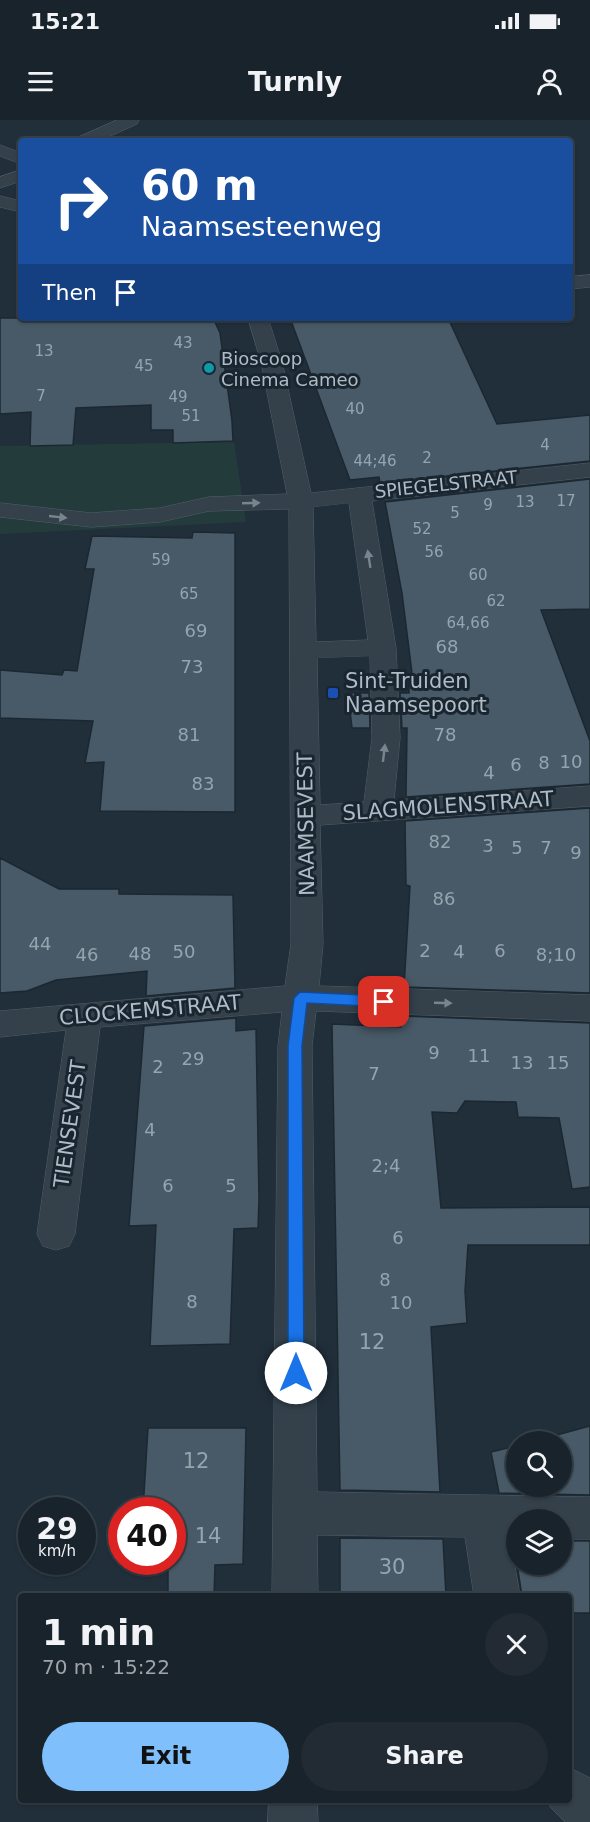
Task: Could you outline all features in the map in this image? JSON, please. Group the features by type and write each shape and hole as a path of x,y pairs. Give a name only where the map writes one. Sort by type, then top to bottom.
{"street":[{"path":"92,138 131,120"},
{"path":"0,183 18,176"},
{"path":"0,201 18,206"},
{"path":"573,265 590,263"},
{"path":"573,283 590,281"},
{"name":"NAAMSEVEST","path":"259,321 270,361 290,465 301,501 307,944 295,1046 296,1593"},
{"name":"SPIEGELSTRAAT","path":"0,510 91,520 160,515 209,504 301,501 590,470"},
{"path":"359,493 383,648 386,738 378,811"},
{"path":"302,650 383,648"},
{"name":"SLAGMOLENSTRAAT","path":"306,816 590,796"},
{"name":"CLOCKEMSTRAAT","path":"0,1024 300,998 590,1008"},
{"name":"TIENSEVEST","path":"56,1234 85,1015"},
{"path":"296,1513 590,1518"},
{"path":"484,1516 497,1593"},
{"path":"572,1795 590,1812"},
{"path":"293,1803 293,1822"}],"green space":[{"path":"234,442 246,522 0,534 0,446"}],"building":[{"path":"0,318 18,318 18,321 214,321 220,333 233,441 173,443 173,430 151,430 151,405 76,408 73,445 30,446 31,412 0,414"},
{"path":"291,321 449,321 497,424 590,415 590,461 380,483 379,477 350,480"},
{"path":"590,479 590,609 541,610 590,741 590,784 406,797 407,728 402,728 400,693 409,693 409,681 413,681 402,593 385,502"},
{"path":"193,532 235,533 235,812 100,811 104,762 85,763 93,721 0,718 0,670 62,675 64,670 77,671 94,569 85,569 92,536 192,538"},
{"path":"348,693 369,693 370,728 352,728"},
{"path":"590,808 590,993 404,987 410,886 406,885 405,821"},
{"path":"0,858 59,889 119,889 119,894 233,895 235,988 146,996 147,971 56,980 27,991 0,993"},
{"path":"402,1016 590,1023 590,1187 572,1189 559,1118 518,1117 516,1102 465,1101 457,1113 432,1112 441,1208 590,1207 590,1245 468,1245 465,1291 467,1323 431,1327 440,1492 340,1490 332,1024 401,1027"},
{"path":"236,1018 236,1031 256,1029 259,1199 258,1228 234,1229 230,1344 150,1346 156,1225 129,1226 144,1026"},
{"path":"590,1426 590,1495 572,1495 572,1431"},
{"path":"148,1428 246,1428 243,1564 215,1565 214,1593 168,1593 168,1575 186,1575 186,1497 144,1497"},
{"path":"506,1448 506,1493 499,1493 491,1452"},
{"path":"340,1538 443,1539 446,1593 340,1593"},
{"path":"572,1541 590,1541 590,1613 572,1613 572,1593 522,1593 519,1575 572,1575"}],"place":[{"name":"Bioscoop Cinema Cameo","path":"209,368"},
{"name":"Sint-Truiden Naamsepoort","path":"333,693"}],"route":[{"path":"296,1373 295,1046 300,998 384,1002"}]}
